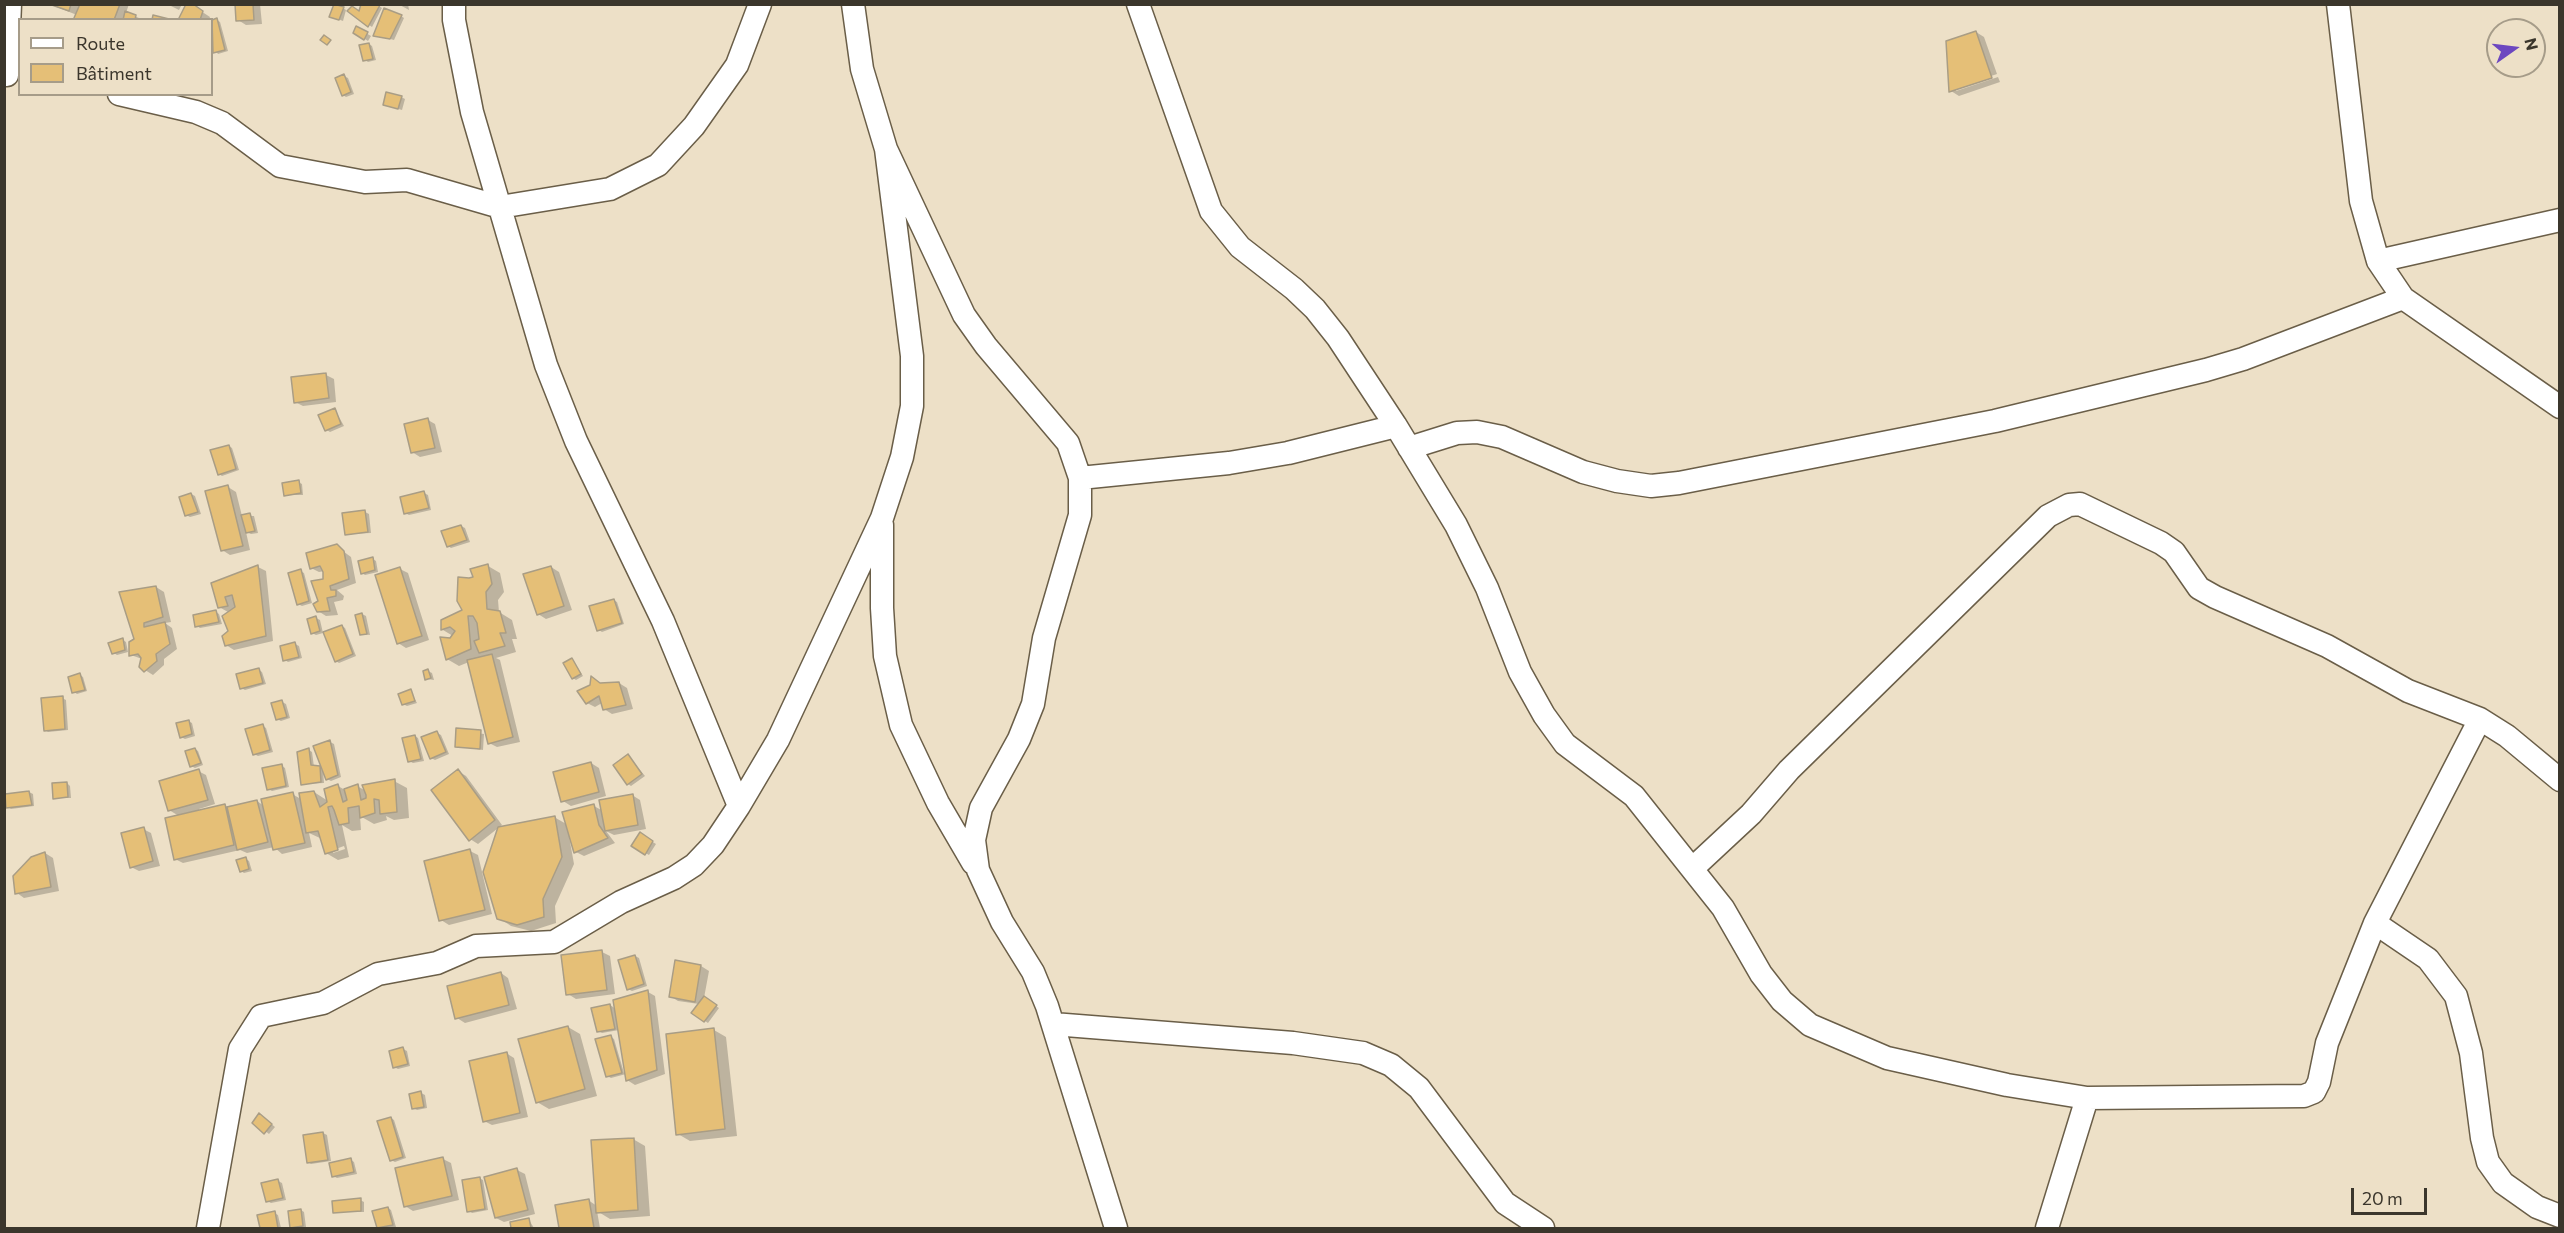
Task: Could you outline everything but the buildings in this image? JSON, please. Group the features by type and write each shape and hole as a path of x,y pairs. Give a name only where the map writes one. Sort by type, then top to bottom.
{"street":[{"path":"9,4 10,76"},
{"path":"454,4 454,21 472,112 546,365 567,419 663,621 740,806"},
{"path":"128,96 196,112 222,123 280,166 364,182 407,180 500,207 610,189 658,165 694,126 737,66 760,4"},
{"path":"853,4 861,69 886,149 964,315 986,346 1068,443 1080,478 1080,515 1044,638 1033,704 1019,739 981,808 974,840 978,870"},
{"path":"1138,4 1211,211 1240,248 1294,288 1315,309 1338,338 1396,426 1456,525 1487,588 1521,672 1544,715 1565,744 1634,796 1723,908 1761,974 1782,1001 1810,1025 1887,1058 2007,1085 2087,1098 2304,1096 2314,1092 2319,1082 2327,1043 2375,923 2481,719"},
{"path":"2338,4 2361,201 2378,261 2403,298 2559,407"},
{"path":"208,1228 240,1049 261,1017 323,1003 378,974 437,963 476,946 554,942 621,902 674,878 694,865 713,845 740,806 778,740 882,518 902,457 912,406 912,356 886,149"},
{"path":"2378,261 2559,220"},
{"path":"1409,447 1456,433 1476,432 1502,437 1583,472 1617,481 1651,486 1679,483 1995,421 2206,370 2243,359 2403,298"},
{"path":"1080,478 1269,457 1396,426"},
{"path":"1692,868 1751,814 1789,770 2048,516 2068,505 2080,504 2161,543 2174,552 2199,588 2327,646 2408,691 2481,719 2507,736 2559,780"},
{"path":"882,518 882,608 885,656 901,725 938,803 978,870 1002,922 1033,972 1053,1024 1116,1228"},
{"path":"2375,923 2428,958 2456,996 2471,1053 2482,1138 2488,1161 2502,1184 2537,1207 2559,1216"},
{"path":"1053,1024 1293,1043 1372,1057 1391,1065 1419,1088 1505,1203 1543,1228"},
{"path":"2047,1228 2087,1098"}]}
